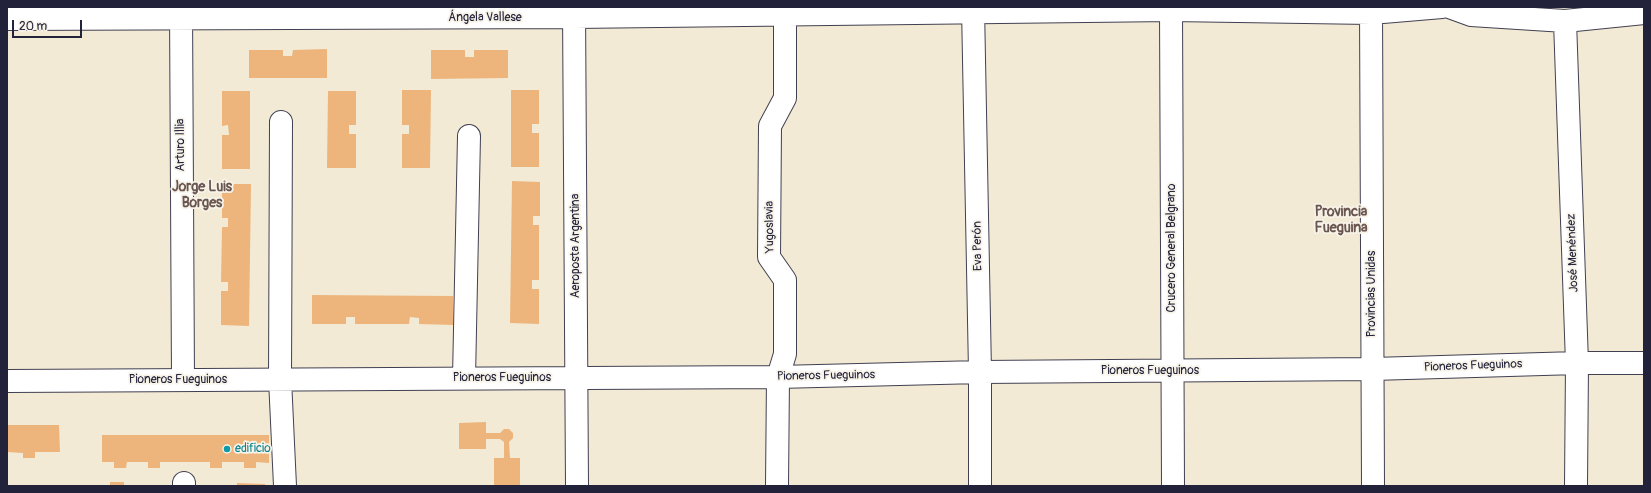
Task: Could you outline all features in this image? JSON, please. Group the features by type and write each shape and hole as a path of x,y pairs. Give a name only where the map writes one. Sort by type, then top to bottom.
{"street":[{"name":"Ángela Vallese","path":"7,19 180,13 574,12 785,14 973,9 1371,10 1442,7"},
{"path":"1449,7 1471,15 1565,21 1644,13"},
{"name":"Eva Perón","path":"973,9 980,372 980,486"},
{"name":"Crucero General Belgrano","path":"1171,10 1173,486"},
{"name":"Provincias Unidas","path":"1371,10 1373,486"},
{"name":"Aeroposta Argentina","path":"574,12 577,486"},
{"name":"Arturo Illia","path":"180,13 183,380"},
{"name":"Yugoslavia","path":"777,486 778,377 785,354 785,280 769,257 770,126 785,98 785,14"},
{"name":"José Menéndez","path":"1565,21 1577,363 1576,486"},
{"path":"281,122 280,379 285,486"},
{"path":"464,378 469,136"},
{"name":"Pioneros Fueguinos","path":"7,381 778,377 980,372 1373,369 1577,363 1644,363"}],"building":[{"path":"327,49 327,78 249,78 249,50 283,50 283,56 292,56 293,50"},
{"path":"431,50 465,50 465,57 474,57 474,50 508,50 508,78 431,79"},
{"path":"402,90 431,90 430,168 402,168 402,134 409,134 409,125 402,125"},
{"path":"511,90 539,90 539,124 532,124 532,133 539,133 539,167 511,167"},
{"path":"222,91 250,91 250,169 222,169 222,135 229,135 228,125 222,126"},
{"path":"328,91 356,91 356,125 349,125 349,134 356,134 356,168 327,168"},
{"path":"512,181 540,182 540,216 533,216 533,225 539,225 539,280 532,280 532,289 539,289 539,324 510,323"},
{"path":"222,184 251,184 249,326 221,325 221,291 228,291 228,282 221,282 222,227 228,227 228,218 222,218"},
{"path":"312,295 453,296 453,325 419,324 419,318 410,317 409,324 355,324 355,317 346,317 346,324 312,324"},
{"path":"486,422 486,433 500,433 504,429 509,429 513,433 513,438 509,442 510,458 520,458 520,485 494,485 494,458 504,458 504,442 500,439 486,439 486,449 459,449 459,423"},
{"path":"7,425 59,425 60,452 35,452 35,458 23,458 23,453 7,452"},
{"path":"102,435 269,435 269,463 256,462 256,468 244,468 244,462 222,462 222,468 210,468 210,462 160,462 160,468 148,468 148,462 127,462 126,468 114,468 114,462 102,462"},
{"path":"110,482 124,482 124,486 110,486"},
{"name":"edificio","path":"237,483 265,484 265,486 237,486"}],"place":[{"name":"edificio","path":"227,449"}],"district":[{"name":"Jorge Luis Borges","path":"202,196"},
{"name":"Provincia Fueguina","path":"1341,220"}]}
